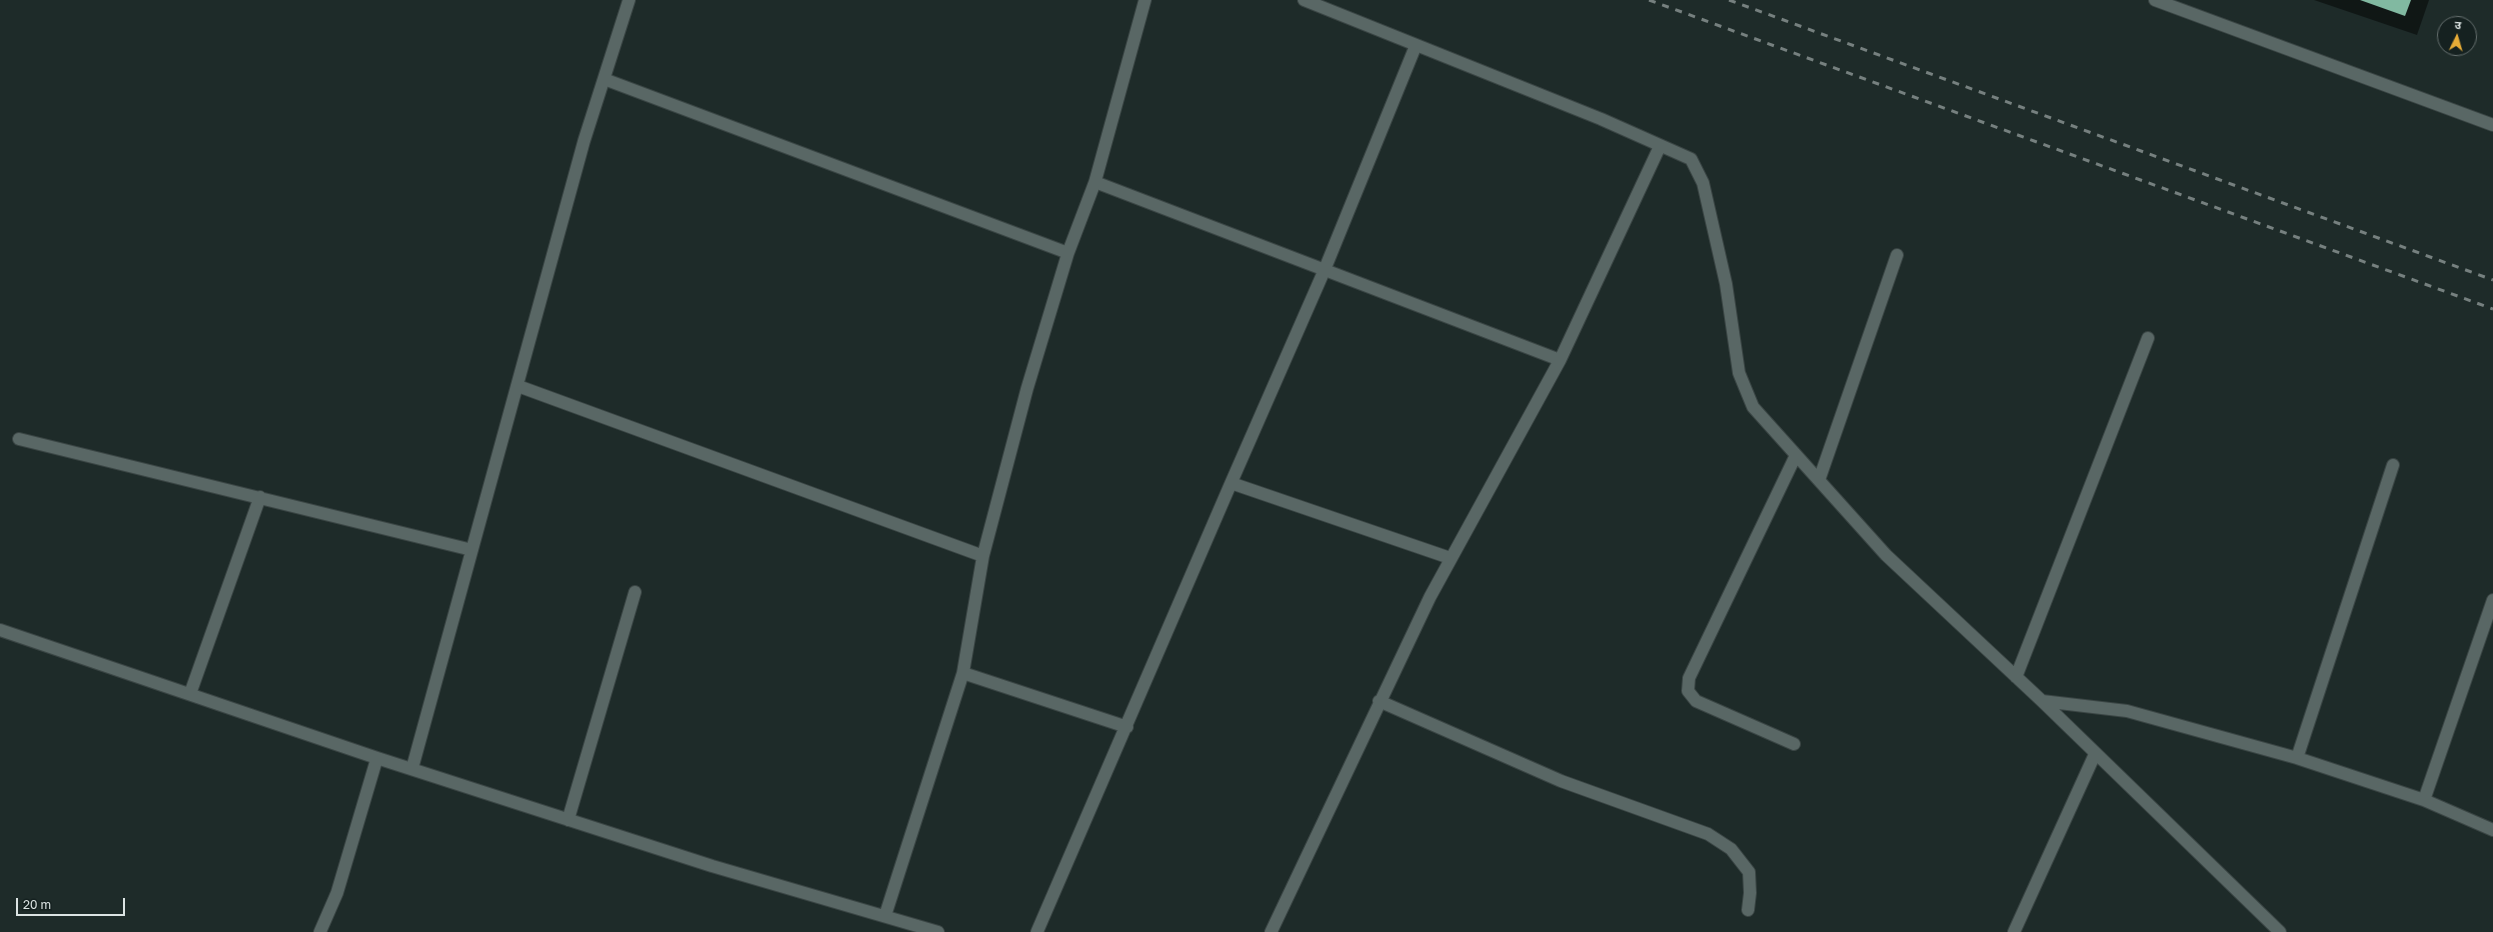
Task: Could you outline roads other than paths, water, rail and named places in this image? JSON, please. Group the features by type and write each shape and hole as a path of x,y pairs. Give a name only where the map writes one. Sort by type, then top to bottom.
{"street":[{"path":"412,768 584,141 629,0"},
{"path":"884,916 963,673 983,556 1027,389 1068,253 1095,182 1144,0"},
{"path":"1304,0 1690,159 1703,183 1726,284 1739,373 1753,407 1886,555 2042,701 2280,932"},
{"path":"2155,0 2493,125"},
{"path":"1037,932 1231,482 1324,271 1416,45"},
{"path":"604,79 1068,253"},
{"path":"1271,932 1379,701 1450,558 1560,360 1660,146"},
{"path":"1095,182 1324,271 1560,360"},
{"path":"1819,480 1898,255"},
{"path":"2016,678 2148,338"},
{"path":"518,386 983,556"},
{"path":"20,439 472,550"},
{"path":"1794,744 1696,701 1688,691 1689,678 1796,455"},
{"path":"2297,758 2393,465"},
{"path":"1231,482 1450,558"},
{"path":"190,694 260,497"},
{"path":"568,820 635,592"},
{"path":"2424,800 2493,600"},
{"path":"0,630 377,758 412,768 568,820 712,866 938,932"},
{"path":"963,673 1127,726"},
{"path":"1379,701 1561,781 1708,834 1730,849 1749,872 1750,894 1748,910"},
{"path":"2042,701 2127,711 2297,758 2424,800 2493,830"},
{"path":"2014,932 2095,754"},
{"path":"320,932 337,893 377,758"}],"railway":[{"path":"1649,0 2493,309"},
{"path":"1729,0 2493,280"}]}
